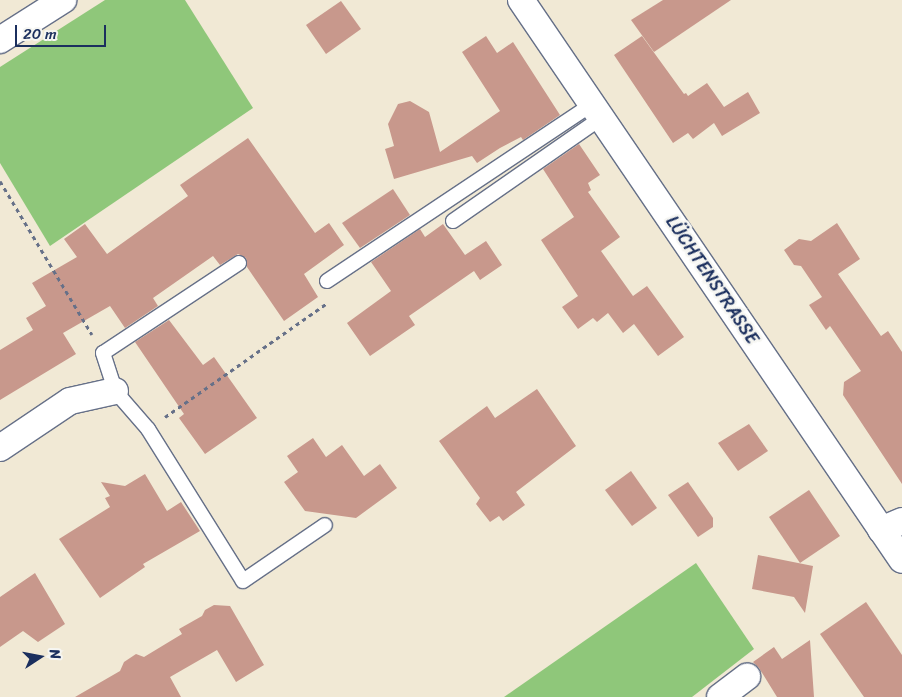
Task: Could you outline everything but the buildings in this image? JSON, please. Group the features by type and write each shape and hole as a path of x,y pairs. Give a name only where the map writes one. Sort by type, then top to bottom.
{"street":[{"path":"0,40 63,0"},
{"name":"LÜCHTENSTRASSE","path":"521,0 596,111 892,525 902,560"},
{"path":"0,448 70,400 115,391"},
{"path":"720,697 747,677"}],"lane":[{"path":"454,221 596,111"},
{"path":"327,281 596,111"},
{"path":"240,263 103,353 115,391 148,429 243,581 325,525"}],"path":[{"path":"0,181 103,353"},
{"path":"148,429 333,300"}],"green space":[{"path":"105,0 185,0 253,108 50,246 0,163 0,67"},
{"path":"696,563 754,649 692,697 504,697"}]}
